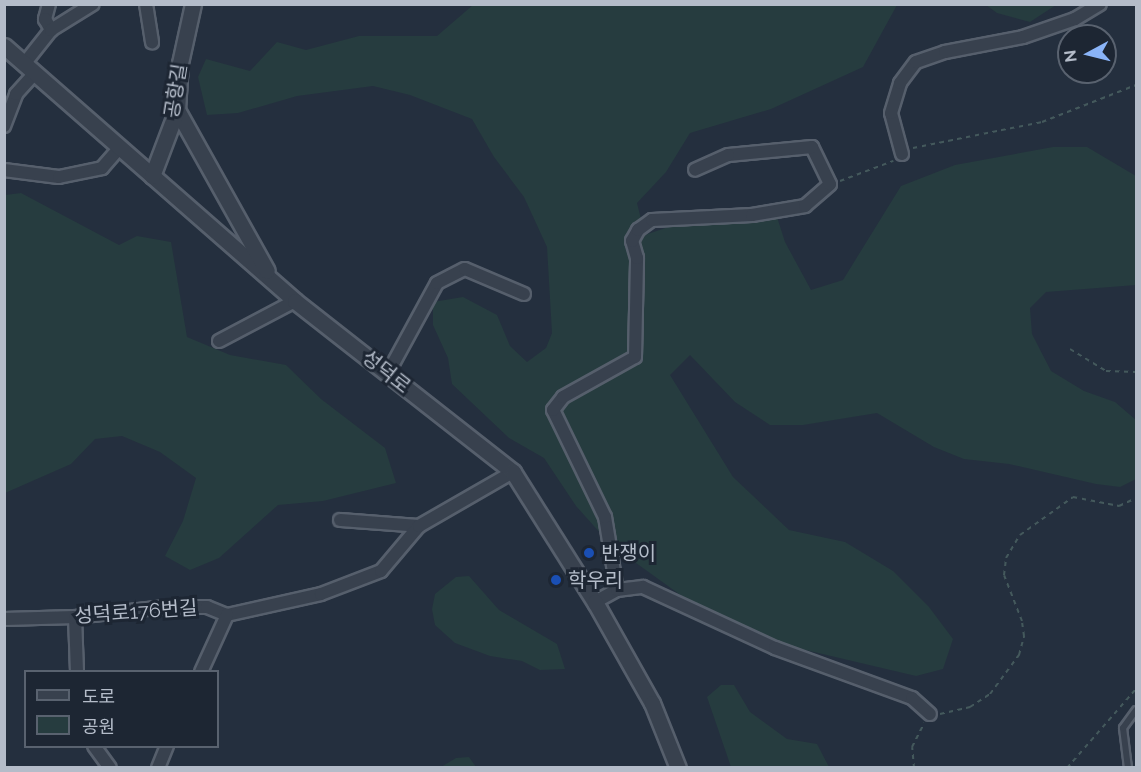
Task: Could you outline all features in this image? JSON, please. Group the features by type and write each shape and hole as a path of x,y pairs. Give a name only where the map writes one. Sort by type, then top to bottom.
{"street":[{"path":"49,4 45,19 51,30"},
{"path":"4,126 16,94 51,30 93,4"},
{"path":"146,4 152,43"},
{"name":"공항길","path":"152,176 177,110 180,63 194,4"},
{"path":"902,154 891,113 900,83 916,62 945,52 1023,37 1075,20 1100,4"},
{"name":"성덕로","path":"4,46 295,301 513,472 595,602 652,704 678,768"},
{"path":"177,110 273,281"},
{"path":"4,170 59,177 102,168 120,147"},
{"path":"617,590 605,517 553,410 563,397 635,357 635,236 652,220 753,215 805,206 830,184 812,147 728,155 696,170"},
{"path":"387,373 437,283 465,269 524,294"},
{"path":"219,341 295,301"},
{"name":"성덕로176번길","path":"4,619 75,617 165,607 207,607 227,615 321,594 381,571 419,526 513,472"},
{"path":"340,520 419,526"},
{"path":"595,602 617,590 643,587 775,648 912,698 930,714"},
{"path":"202,670 227,615"},
{"path":"75,617 77,670"},
{"path":"95,748 110,768"},
{"path":"158,768 167,748"}],"lane":[{"path":"1128,768 1124,728 1137,710"}],"path":[{"path":"830,184 887,167 902,154 920,144 939,144 1042,122 1137,86"},
{"path":"1070,349 1106,371 1137,372"},
{"path":"914,768 915,735 930,714 952,714 990,694 1019,655 1024,636 1022,621 1004,575 1006,558 1020,535 1073,498 1119,506 1137,498"},
{"path":"1067,768 1137,689"}],"green space":[{"path":"473,5 897,5 863,67 771,109 690,133 666,172 637,203 645,235 677,224 746,223 777,217 785,242 811,290 843,280 901,186 955,165 1053,147 1087,147 1136,176 1136,285 1046,292 1030,308 1032,334 1051,371 1084,391 1115,402 1136,420 1136,479 1120,487 1096,484 1009,464 964,459 934,447 877,413 803,425 770,425 735,402 690,355 670,375 733,477 789,530 845,542 893,571 929,607 953,639 943,669 916,676 750,637 693,604 611,545 576,506 544,458 509,438 452,384 448,358 433,325 433,302 463,297 497,315 510,346 527,362 546,348 552,333 547,247 524,197 494,157 472,119 410,95 373,86 297,96 238,113 207,115 198,77 206,59 250,71 277,42 306,50 359,36 437,36"},
{"path":"986,5 1056,5 1030,22 997,13"},
{"path":"21,193 119,245 137,236 171,242 187,337 230,355 286,365 321,399 385,448 396,483 323,501 278,505 219,558 190,570 165,556 183,521 196,478 160,452 122,436 95,439 71,464 5,493 5,195"},
{"path":"469,576 499,610 557,644 565,669 540,670 522,661 490,656 455,643 435,625 432,609 435,594 456,577"},
{"path":"721,685 734,685 750,712 787,739 817,744 829,767 731,767 707,697"},
{"path":"469,757 476,767 441,767 456,758"}],"place":[{"name":"반쟁이","path":"589,553"},
{"name":"학우리","path":"556,580"}]}
